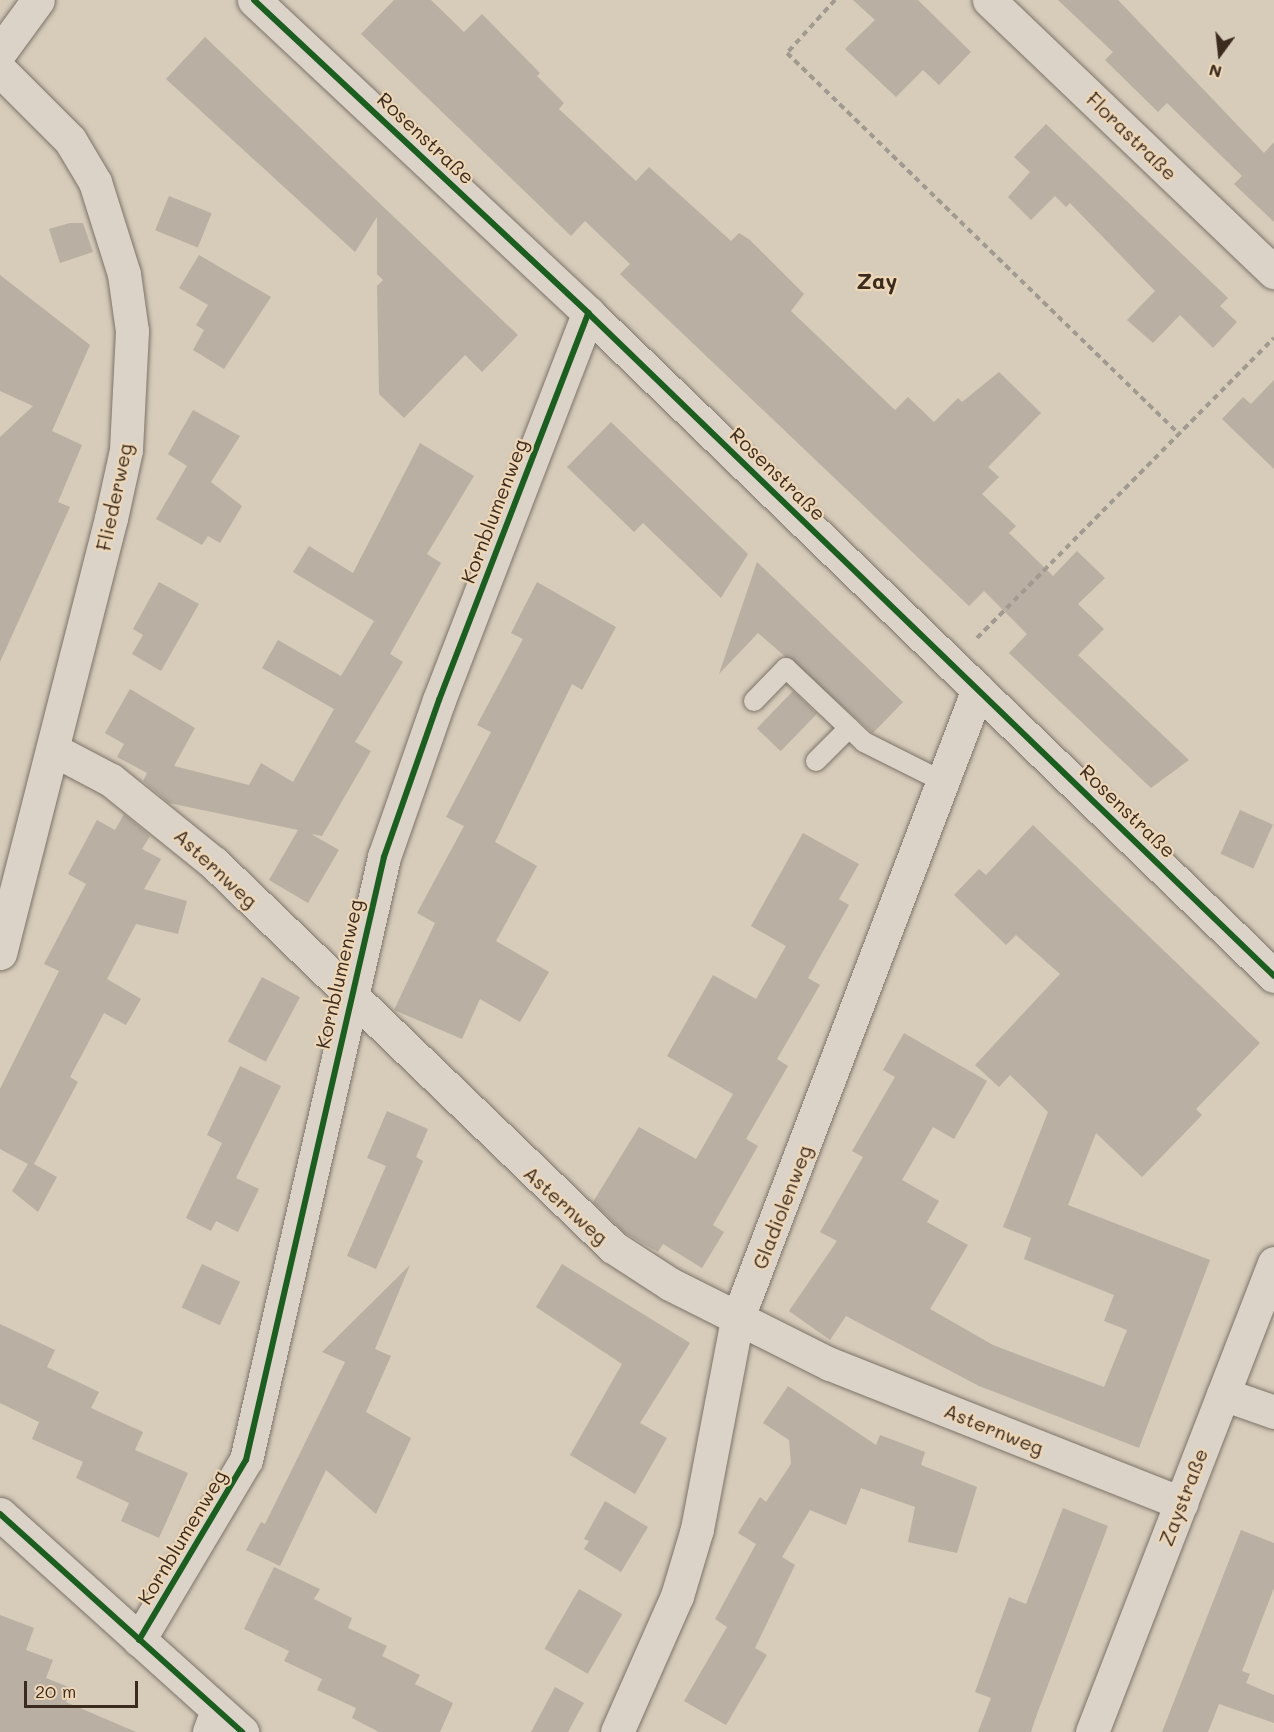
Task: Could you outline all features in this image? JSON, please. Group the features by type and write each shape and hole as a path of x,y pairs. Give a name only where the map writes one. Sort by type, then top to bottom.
{"street":[{"path":"0,52 38,0"},
{"name":"Rosenstraße","path":"254,0 588,313 1274,976"},
{"name":"Florastraße","path":"989,0 1274,272"},
{"name":"Fliederweg","path":"0,70 70,140 94,182 124,274 132,331 126,450 54,750 0,953"},
{"name":"Kornblumenweg","path":"139,1640 246,1460 349,997 410,778 588,313"},
{"name":"Gladiolenweg","path":"617,1732 683,1574 737,1320 978,689"},
{"name":"Asternweg","path":"54,750 111,780 161,816 613,1246 737,1320 831,1364 1181,1503"},
{"name":"Zaystraße","path":"1092,1732 1274,1263"},
{"path":"1223,1394 1274,1412"},
{"path":"0,1514 139,1640 213,1721 242,1732"}],"lane":[{"path":"754,701 786,668 864,742 944,782"},
{"path":"816,761 849,728"}],"path":[{"path":"836,0 787,54 1177,432"},
{"path":"952,664 1177,432 1274,338"}],"building":[{"path":"394,0 431,0 464,32 482,14 540,73 537,76 564,103 559,109 636,181 649,167 731,241 739,233 750,240 804,294 791,311 895,410 908,397 934,422 958,398 962,402 999,372 1041,413 988,467 999,477 982,494 1016,526 1009,533 1053,576 1077,551 1105,578 1078,604 1104,629 1078,655 1189,760 1151,788 1009,653 1027,634 984,591 969,606 620,274 630,264 585,221 571,236 361,34"},
{"path":"853,0 918,0 971,52 939,85 923,70 896,97 845,49 875,20"},
{"path":"1058,0 1118,0 1264,153 1274,142 1274,222 1234,184 1242,176 1167,103 1158,112 1105,60 1113,52"},
{"path":"205,37 518,335 482,372 465,355 404,418 379,394 377,286 383,280 377,274 377,217 355,252 166,79"},
{"path":"1046,124 1228,298 1220,306 1237,322 1213,348 1180,315 1153,343 1127,320 1155,291 1070,203 1066,207 1055,196 1031,220 1008,197 1030,172 1014,157"},
{"path":"169,196 212,213 198,248 155,230"},
{"path":"70,223 83,223 93,252 60,263 49,229"},
{"path":"199,255 271,297 224,369 193,350 204,330 196,325 208,305 179,288"},
{"path":"0,275 90,345 52,431 82,445 58,502 70,507 0,662 0,437 33,406 0,391"},
{"path":"1274,380 1274,469 1222,419 1243,397 1251,404"},
{"path":"193,410 240,436 211,482 242,506 220,543 208,536 202,545 156,519 187,466 168,454"},
{"path":"611,422 748,554 721,598 643,523 634,532 567,467"},
{"path":"420,443 474,476 427,554 441,563 390,654 403,662 355,742 371,751 322,836 311,834 339,850 308,903 269,880 298,830 169,803 143,781 147,773 117,757 124,744 105,733 130,689 195,728 174,766 249,785 261,763 293,782 334,709 262,668 278,640 341,676 374,621 293,572 309,546 353,573"},
{"path":"757,562 903,702 873,733 758,633 719,674"},
{"path":"159,582 199,604 161,671 132,654 143,635 133,629"},
{"path":"537,582 616,627 582,690 572,684 495,842 537,866 496,941 549,972 520,1022 480,999 462,1039 394,1010 435,923 417,913 464,826 446,817 491,732 477,725 523,639 511,633"},
{"path":"793,691 817,714 781,751 757,728"},
{"path":"1240,810 1273,825 1253,868 1220,854"},
{"path":"124,814 150,836 142,849 161,859 144,889 187,901 178,934 136,924 107,979 141,999 126,1025 104,1013 70,1077 78,1082 34,1164 57,1177 38,1212 12,1191 28,1164 0,1149 0,1089 59,971 44,964 86,884 68,874 97,820 115,830"},
{"path":"1033,825 1260,1043 1196,1109 1202,1115 1142,1177 1096,1133 1068,1205 1210,1260 1139,1448 979,1386 846,1316 830,1340 789,1311 837,1241 820,1232 863,1157 852,1151 895,1077 883,1070 904,1033 987,1081 954,1139 933,1127 902,1180 939,1201 927,1222 968,1245 930,1309 993,1345 1104,1387 1127,1330 1104,1321 1114,1295 1024,1259 1031,1238 1003,1227 1048,1112 1010,1075 999,1087 975,1065 1060,974 1016,935 1006,945 954,895 979,869 986,875"},
{"path":"803,833 859,864 839,899 849,905 808,978 820,985 777,1059 788,1066 746,1139 758,1146 713,1225 724,1232 702,1268 663,1244 658,1252 625,1233 593,1202 639,1127 696,1159 733,1094 667,1056 713,975 756,999 786,946 751,926"},
{"path":"262,977 300,997 266,1062 228,1041"},
{"path":"240,1066 281,1086 236,1178 259,1189 238,1232 216,1221 211,1231 186,1218 222,1143 207,1135"},
{"path":"387,1111 428,1129 416,1157 423,1161 376,1269 347,1256 386,1166 367,1158"},
{"path":"202,1264 240,1282 220,1325 182,1308"},
{"path":"562,1264 690,1343 640,1423 667,1438 635,1494 570,1455 622,1364 536,1307"},
{"path":"410,1265 375,1349 391,1356 366,1412 411,1438 376,1514 326,1470 280,1566 246,1550 261,1522 265,1524 345,1362 322,1352"},
{"path":"0,1324 55,1350 47,1367 99,1392 91,1408 143,1432 135,1450 188,1473 159,1538 121,1521 129,1503 76,1478 83,1462 32,1439 39,1422 0,1403"},
{"path":"788,1386 876,1445 880,1435 925,1452 921,1465 977,1487 957,1553 908,1542 915,1507 861,1488 846,1525 810,1510 782,1557 795,1565 755,1648 767,1655 726,1725 684,1701 727,1627 715,1619 756,1544 738,1533 760,1497 766,1502 791,1464 789,1440 763,1423"},
{"path":"605,1501 648,1527 621,1572 584,1549 589,1541 584,1539"},
{"path":"1063,1508 1108,1526 1031,1732 978,1732 991,1698 975,1692 1009,1597 1026,1604"},
{"path":"1241,1530 1274,1543 1274,1588 1242,1671 1250,1674 1246,1683 1274,1695 1274,1723 1219,1704 1208,1732 1162,1732"},
{"path":"274,1567 320,1589 314,1599 352,1618 348,1628 387,1646 382,1656 420,1675 415,1684 453,1703 440,1732 379,1732 352,1718 356,1708 317,1690 322,1679 284,1661 289,1651 244,1629"},
{"path":"579,1589 622,1614 588,1674 544,1649"},
{"path":"0,1615 34,1628 26,1650 53,1660 46,1678 71,1688 66,1702 136,1732 0,1732"},
{"path":"555,1687 584,1703 568,1732 531,1732"}],"cycle path":[{"path":"254,0 588,313 1274,976"},
{"path":"139,1640 246,1460 384,857 439,700 588,313"},
{"path":"0,1514 242,1732"}],"district":[{"name":"Zay","path":"877,281"}]}
